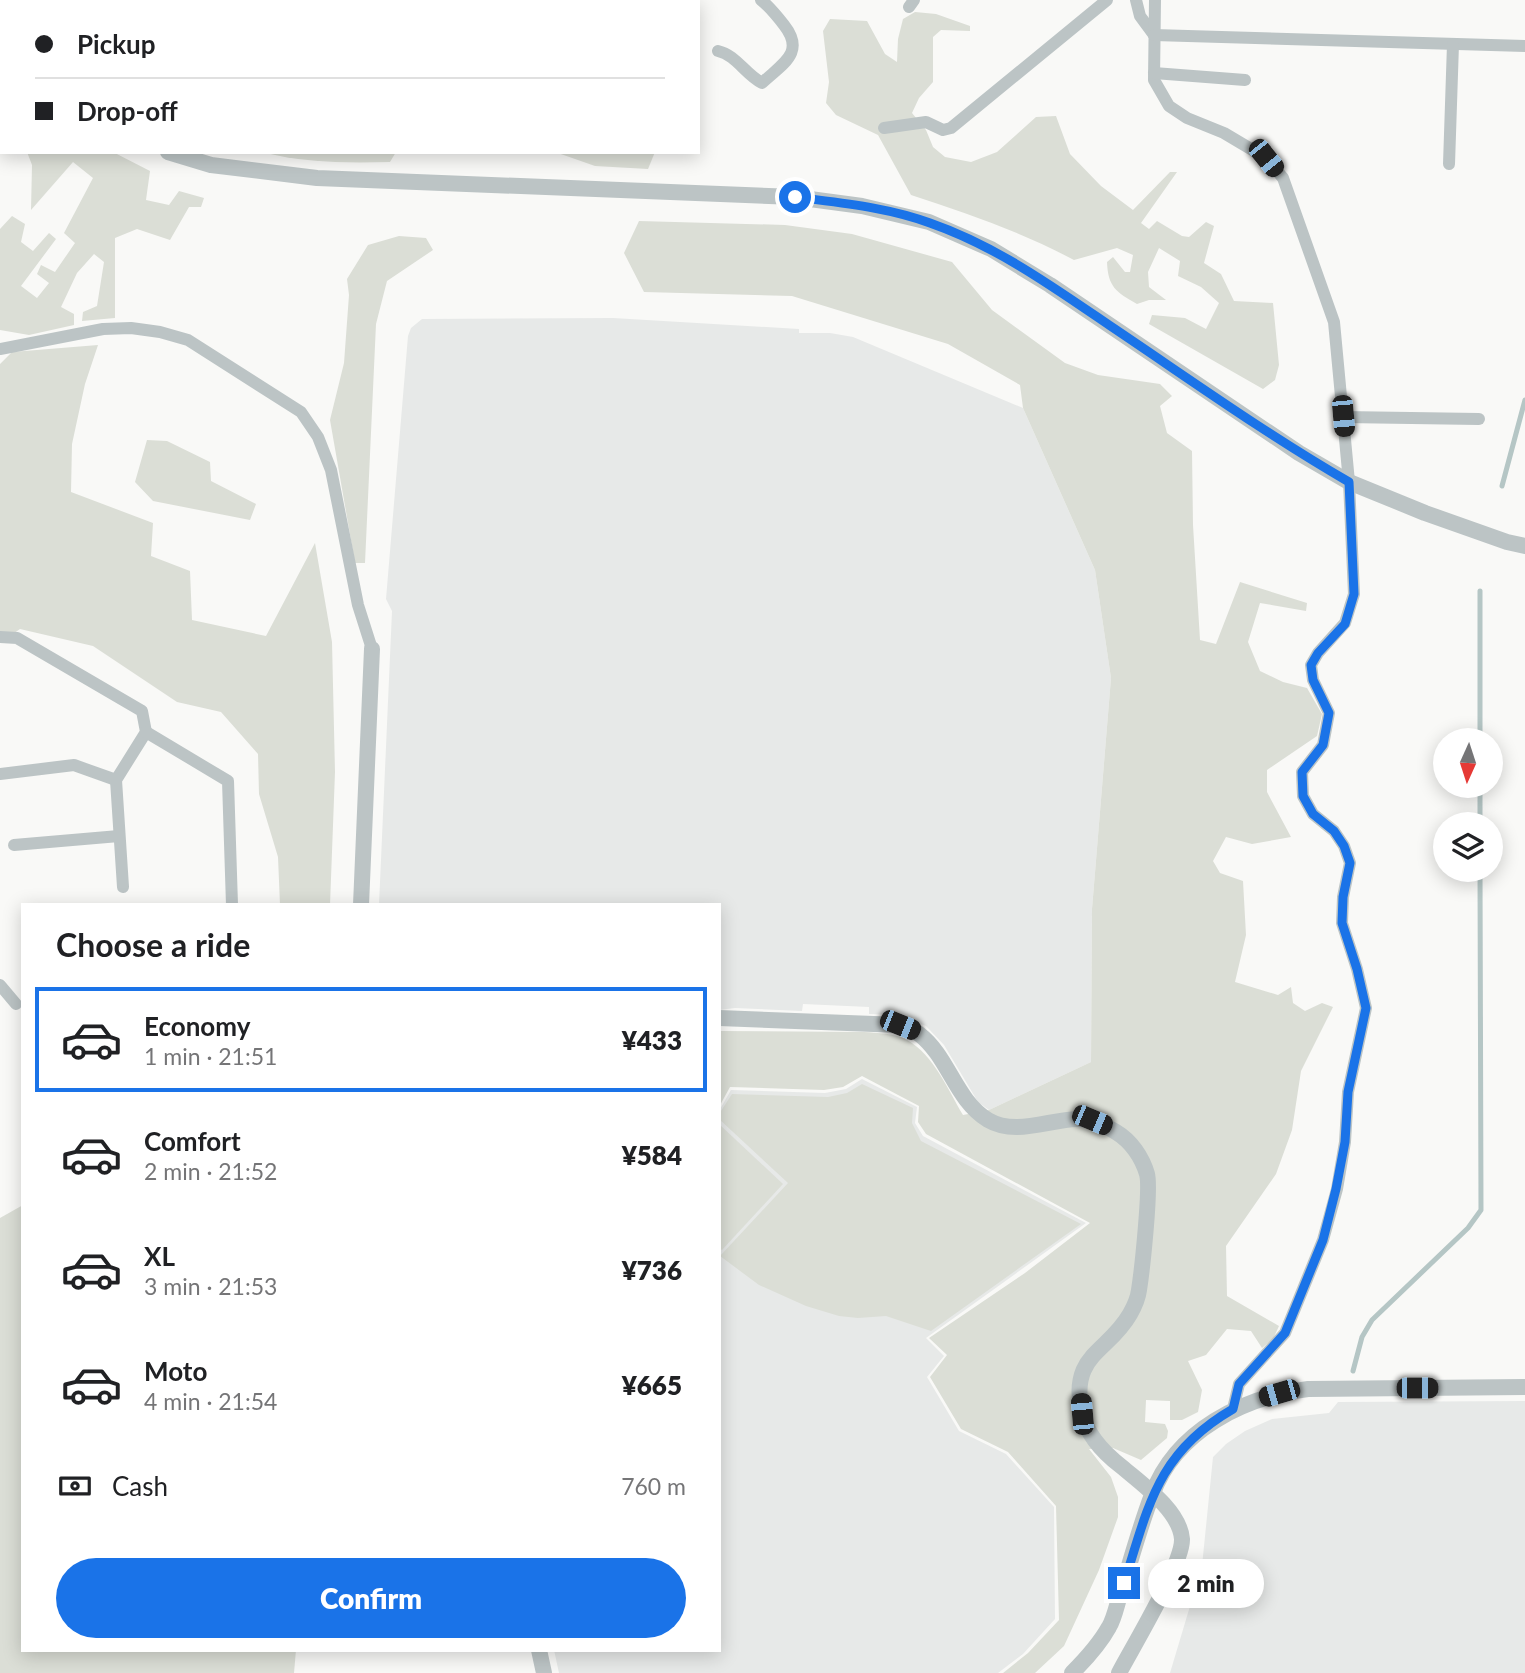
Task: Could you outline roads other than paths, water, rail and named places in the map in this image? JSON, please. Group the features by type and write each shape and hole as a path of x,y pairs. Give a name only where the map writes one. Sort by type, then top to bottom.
{"street":[{"path":"718,51 729,54 751,77 761,83 787,59 794,48 793,37 761,0"},
{"path":"884,128 926,122 943,130 951,128 1107,0"},
{"path":"1136,0 1140,16 1154,35"},
{"path":"1155,0 1154,80 1169,106 1187,118 1224,133 1266,158 1283,178 1334,322 1349,482 1354,594 1345,624 1318,653 1311,665 1313,680 1329,713 1323,745 1302,772 1303,796 1313,814 1334,831 1344,846 1350,863 1343,897 1342,923 1366,1008 1348,1092 1345,1142 1339,1177 1323,1240 1285,1333 1239,1384 1233,1409"},
{"path":"1154,35 1525,46"},
{"path":"1448,164 1453,44"},
{"path":"1154,73 1245,80"},
{"path":"175,154 211,165 317,178 795,197 862,206 929,222 992,249 1050,285 1299,453 1349,482 1425,513 1525,546"},
{"path":"0,349 103,329 131,328 160,332 188,340 301,412 318,437 331,470 358,605 372,649 361,903"},
{"path":"1343,416 1479,419"},
{"path":"0,637 17,638 142,711 146,732 116,780 123,887"},
{"path":"146,732 228,781 232,903"},
{"path":"0,774 74,765 116,780"},
{"path":"14,845 119,836"},
{"path":"0,985 16,1004"},
{"path":"721,1018 900,1025 917,1032 930,1044 972,1108 990,1121 1009,1126 1029,1126 1077,1118 1092,1120 1121,1135 1134,1148 1148,1176 1139,1291 1124,1323 1087,1363 1082,1377 1082,1414 1088,1429 1105,1454 1153,1492 1173,1517 1182,1539 1178,1558 1167,1583 1119,1673"},
{"path":"1072,1673 1088,1657 1110,1625 1153,1492 1176,1455 1213,1421 1233,1409 1279,1393 1308,1389 1525,1387"},
{"path":"539,1652 544,1673"}],"waterway":[{"path":"1502,486 1525,400"},
{"path":"1480,591 1480,728"},
{"path":"1480,798 1480,812"},
{"path":"1353,1371 1362,1337 1372,1320 1468,1228 1481,1210 1480,882"}]}
